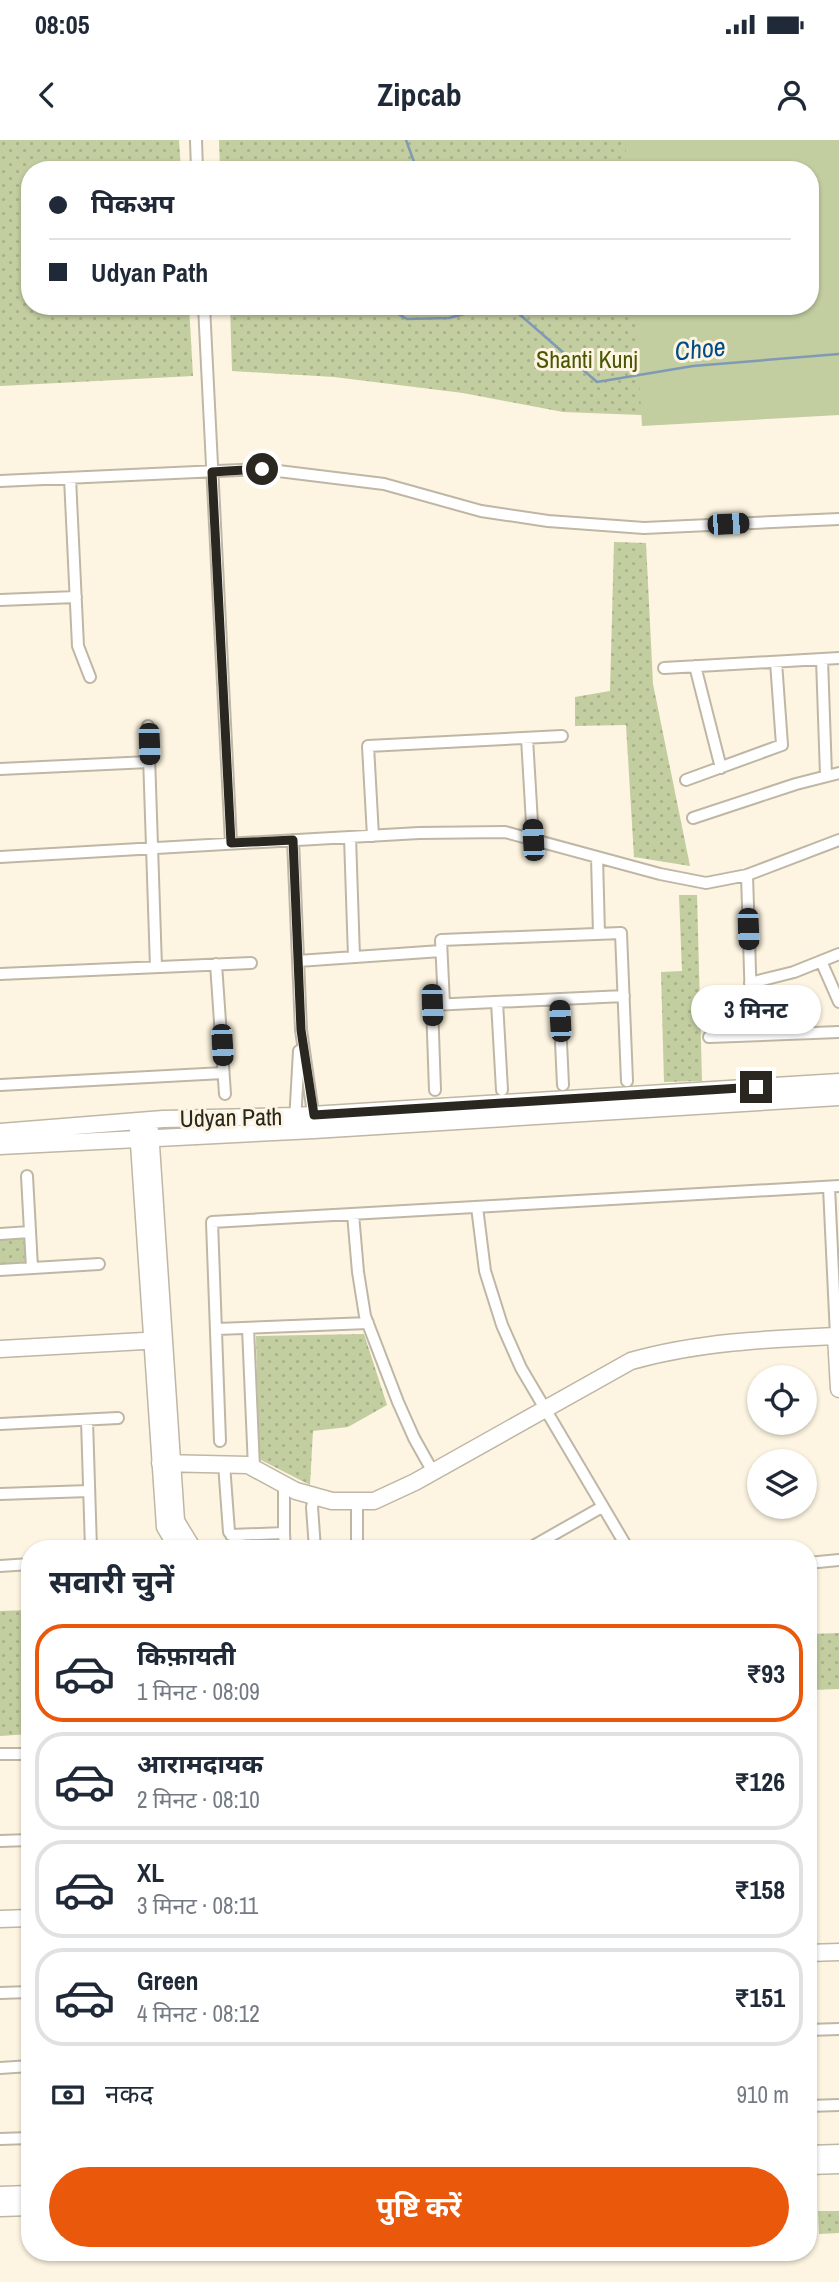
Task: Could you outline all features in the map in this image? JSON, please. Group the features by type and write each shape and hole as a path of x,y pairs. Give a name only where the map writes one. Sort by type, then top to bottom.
{"main road":[{"name":"Udyan Path","path":"314,1123 839,1082"},
{"name":"Udyan Path","path":"0,1146 145,1139 295,1124 839,1097"},
{"name":"Udyan Path","path":"0,1132 143,1121 295,1124"},
{"path":"143,1121 166,1463 165,1527 173,1540"},
{"path":"147,1167 171,1137"},
{"path":"121,1140 147,1167"},
{"path":"166,1463 248,1465 284,1484 332,1502 374,1501 433,1472 631,1361 669,1350 752,1340 836,1336 839,1389"},
{"path":"0,1349 158,1340"},
{"path":"166,1463 176,1521 188,1540"},
{"path":"0,1919 21,1918"},
{"path":"817,1953 839,1952"},
{"path":"817,2154 839,2153"},
{"path":"817,2166 839,2165"},
{"path":"0,2195 21,2194"},
{"path":"0,2208 21,2207"}],"street":[{"path":"196,140 197,161"},
{"path":"204,315 231,843"},
{"path":"0,481 262,469 384,484 481,511 562,522 644,528 839,519"},
{"path":"70,478 78,646 90,677"},
{"path":"0,600 76,597"},
{"path":"664,668 839,658"},
{"path":"822,659 826,775"},
{"path":"686,780 782,745 776,662"},
{"path":"695,666 721,768"},
{"path":"148,726 156,967"},
{"path":"373,836 368,746 562,736"},
{"path":"527,738 533,840"},
{"path":"0,769 149,762"},
{"path":"693,818 839,773"},
{"path":"0,858 231,843 505,832 660,874 706,883 747,875 839,840"},
{"path":"350,837 354,957"},
{"path":"293,840 301,1030 314,1123"},
{"path":"597,857 599,934"},
{"path":"747,875 752,1035"},
{"path":"444,1004 441,940 621,933 627,1081"},
{"path":"298,961 441,951"},
{"path":"750,983 794,972 839,954"},
{"path":"821,961 839,1002"},
{"path":"0,974 251,963"},
{"path":"216,964 225,1094"},
{"path":"435,1090 432,1005 624,996"},
{"path":"559,999 563,1085"},
{"path":"497,1002 502,1090"},
{"path":"295,1124 301,1030"},
{"path":"709,1037 839,1032"},
{"path":"0,1085 223,1073"},
{"path":"27,1176 32,1268"},
{"path":"220,1441 212,1222 834,1187 836,1336"},
{"path":"477,1207 485,1271 502,1325 521,1368 622,1540"},
{"path":"353,1214 358,1272 368,1324 408,1426 433,1472"},
{"path":"0,1234 30,1232"},
{"path":"0,1270 99,1264"},
{"path":"217,1329 368,1324"},
{"path":"248,1328 254,1468"},
{"path":"0,1424 118,1418"},
{"path":"87,1420 91,1540"},
{"path":"224,1464 230,1535 236,1540"},
{"path":"284,1484 284,1540"},
{"path":"0,1494 89,1491"},
{"path":"314,1540 312,1507 315,1496"},
{"path":"357,1501 357,1540"},
{"path":"544,1540 602,1507"},
{"path":"230,1535 284,1533"},
{"path":"817,1562 839,1560"},
{"path":"0,1566 21,1565"},
{"path":"0,1754 21,1754"},
{"path":"0,1841 21,1840"},
{"path":"0,1993 21,1992"},
{"path":"817,2030 839,2029"},
{"path":"0,2068 21,2067"},
{"path":"817,2106 839,2105"},
{"path":"0,2139 21,2138"}],"green space":[{"path":"0,140 179,140 180,161 21,161 21,315 190,315 193,376 0,386"},
{"path":"219,140 630,140 631,161 220,161"},
{"path":"625,140 839,140 839,415 642,426 636,315 819,315 819,161 626,161"},
{"name":"Shanti Kunj","path":"230,315 637,315 642,415 563,412 463,393 334,377 232,371"},
{"path":"614,542 646,543 653,684 690,866 634,857 626,725 575,726 575,697 610,691"},
{"path":"679,895 697,895 702,1081 664,1082 661,972 682,971"},
{"path":"25,1238 27,1264 0,1266 0,1239"},
{"path":"364,1334 387,1405 348,1427 313,1431 310,1485 259,1459 256,1336"},
{"path":"21,1610 21,1735 0,1736 0,1611"},
{"path":"839,1633 839,1689 817,1690 817,1634"},
{"path":"818,2211 839,2211 839,2233 819,2234"}],"waterway":[{"name":"Choe","path":"406,140 414,161"},
{"name":"Choe","path":"400,315 407,319 449,318 460,315"},
{"name":"Choe","path":"520,315 597,382 693,366 839,354"}],"route":[{"path":"262,469 212,472 231,843 293,840 301,1030 314,1115 756,1087"}]}
